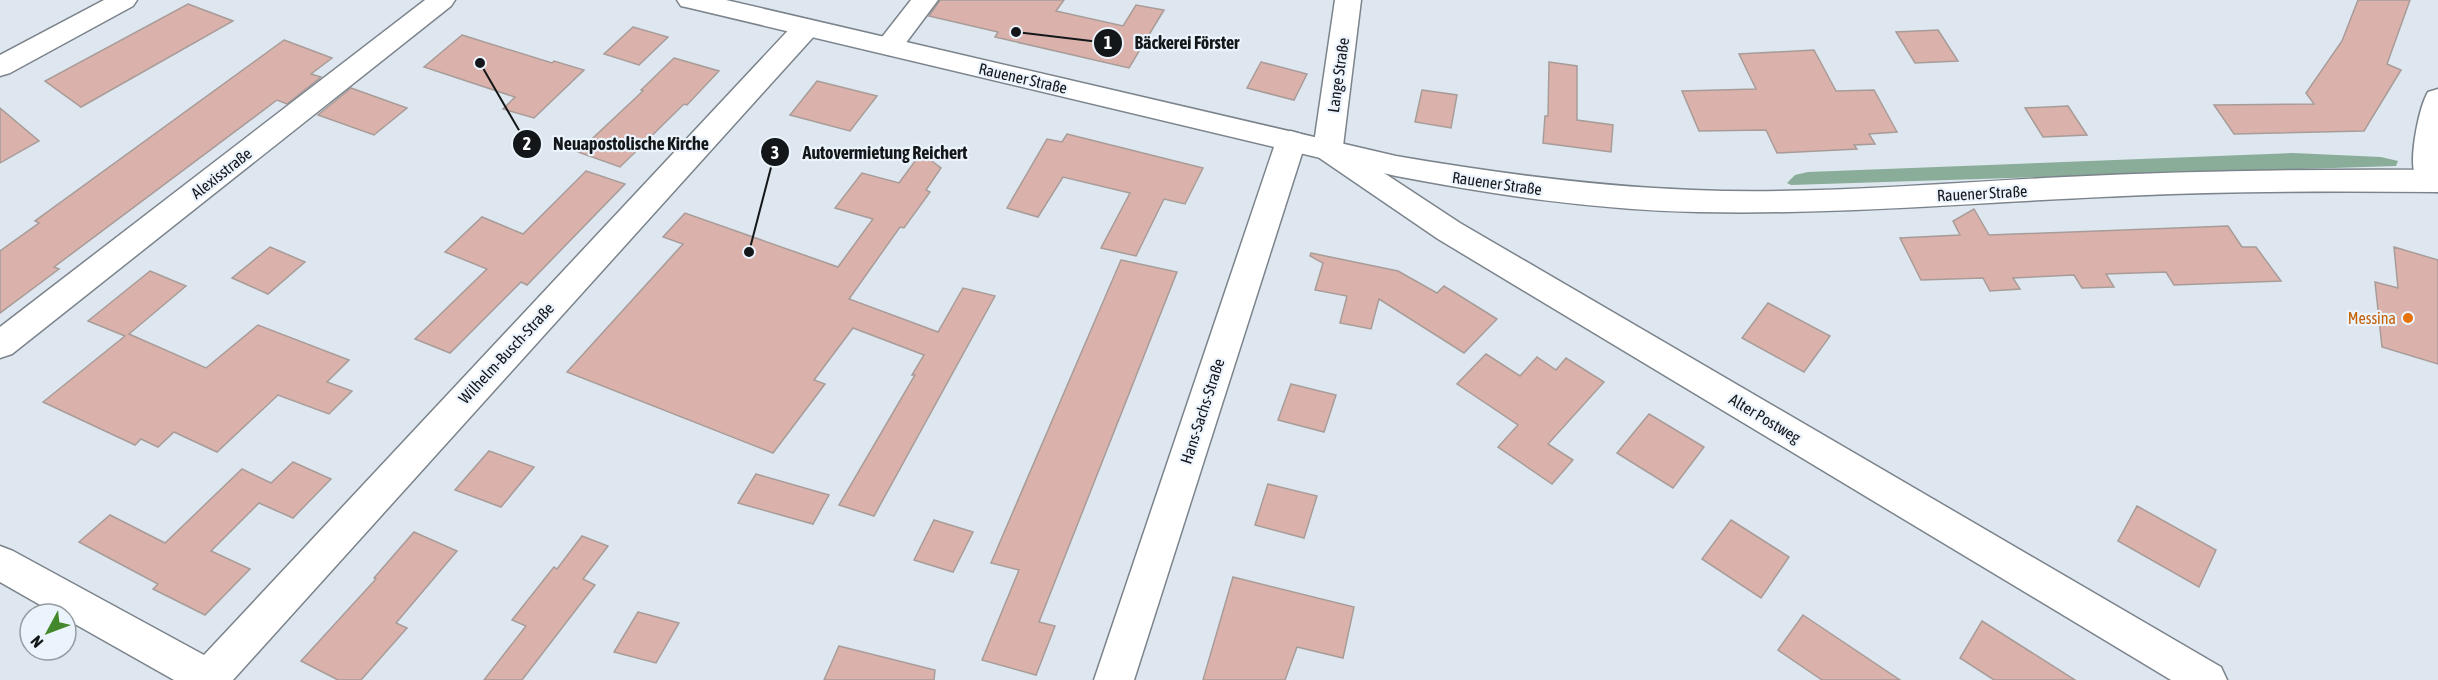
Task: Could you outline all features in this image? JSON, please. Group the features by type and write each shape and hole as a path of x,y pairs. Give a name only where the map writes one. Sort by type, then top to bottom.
{"street":[{"path":"0,67 124,0"},
{"name":"Alexisstraße","path":"0,345 442,0"},
{"name":"Rauener Straße","path":"690,0 1328,150 1449,176 1516,186 1637,198 1716,201 1871,198 2123,185 2324,180 2438,181"},
{"path":"889,46 925,0"},
{"name":"Lange Straße","path":"1328,150 1348,0"},
{"name":"Wilhelm-Busch-Straße","path":"209,680 806,28"},
{"path":"2438,99 2431,124 2429,170 2438,181"},
{"name":"Hans-Sachs-Straße","path":"1114,680 1291,141"},
{"name":"Alter Postweg","path":"1328,150 1449,231 2207,680"},
{"path":"0,563 209,680"}],"green space":[{"path":"2293,153 2381,157 2398,161 2396,166 1791,185 1787,183 1795,175 1808,172"}],"building":[{"path":"940,0 1064,0 1056,11 1123,26 1136,5 1164,10 1129,68 995,37 998,32 929,16"},
{"path":"2358,0 2410,0 2387,64 2401,70 2364,131 2234,134 2214,105 2314,104 2306,93 2342,41"},
{"path":"188,4 233,21 81,107 45,81"},
{"path":"633,27 668,37 639,65 604,54"},
{"path":"1938,30 1958,61 1915,63 1896,32"},
{"path":"462,35 552,63 554,61 584,70 534,118 503,109 515,97 424,67"},
{"path":"284,40 332,58 311,74 321,77 287,104 277,100 54,267 59,269 0,313 0,251 39,223 35,221"},
{"path":"1814,50 1836,91 1874,90 1897,132 1869,134 1875,144 1854,145 1857,149 1777,153 1766,130 1699,131 1682,91 1756,89 1739,54"},
{"path":"674,58 719,71 687,105 684,104 620,167 578,152 643,91 641,90"},
{"path":"1261,62 1307,74 1294,100 1247,88"},
{"path":"1549,62 1577,66 1577,120 1613,125 1611,152 1543,143 1545,116 1548,116"},
{"path":"817,81 877,96 850,131 790,115"},
{"path":"351,88 407,108 374,135 318,115"},
{"path":"1422,90 1457,95 1451,128 1415,122"},
{"path":"2068,106 2087,135 2043,137 2025,108"},
{"path":"0,108 39,141 0,163"},
{"path":"1067,134 1203,168 1185,204 1164,199 1136,256 1101,248 1130,193 1063,177 1038,217 1007,208 1047,139 1062,142"},
{"path":"921,153 941,168 926,190 930,192 904,228 900,227 849,299 938,332 963,288 995,296 874,516 839,505 915,375 912,375 924,355 853,328 814,380 825,384 773,453 567,372 683,244 663,237 685,213 838,267 873,219 835,208 862,173 899,183"},
{"path":"586,171 625,184 527,285 521,282 450,353 415,339 487,269 445,252 482,217 523,234"},
{"path":"1974,209 1989,235 2228,226 2242,247 2256,247 2281,281 2174,285 2166,272 2106,274 2114,287 2082,288 2074,275 2013,278 2020,289 1990,291 1983,278 1921,280 1900,238 1960,235 1953,221"},
{"path":"270,247 305,262 268,294 232,278"},
{"name":"Messina","path":"2394,247 2438,260 2438,364 2382,347 2375,282 2398,288"},
{"path":"1311,253 1398,271 1437,293 1444,286 1497,319 1464,353 1379,299 1371,329 1340,323 1347,296 1315,290 1323,263 1310,256"},
{"path":"1121,260 1177,272 1039,622 1055,626 1036,675 982,660 1019,570 991,563"},
{"path":"150,271 186,286 129,334 206,368 258,325 349,360 327,382 352,391 329,414 278,395 217,452 174,432 158,447 141,439 135,445 43,402 125,336 88,321"},
{"path":"1768,303 1830,336 1804,372 1742,338"},
{"path":"1486,354 1520,376 1537,357 1556,370 1566,358 1604,382 1548,444 1573,460 1552,484 1498,447 1518,425 1457,384"},
{"path":"1291,384 1336,395 1324,432 1278,420"},
{"path":"1649,414 1704,447 1673,488 1617,453"},
{"path":"489,451 534,467 501,507 455,490"},
{"path":"293,462 331,479 293,518 259,503 211,551 250,569 205,615 153,589 158,584 79,542 110,515 165,543 242,469 271,483"},
{"path":"756,474 829,495 813,524 738,503"},
{"path":"1268,484 1317,496 1304,538 1255,525"},
{"path":"2137,506 2216,550 2199,587 2118,541"},
{"path":"934,520 973,532 953,572 914,560"},
{"path":"1731,520 1789,557 1761,598 1702,559"},
{"path":"414,532 457,551 396,623 407,628 361,680 338,680 301,661 376,579 374,578"},
{"path":"582,536 608,546 583,579 595,585 522,680 484,680 526,626 512,620 554,567 557,569"},
{"path":"1233,577 1354,607 1343,658 1297,647 1285,680 1203,680"},
{"path":"638,612 679,623 656,663 614,652"},
{"path":"1803,615 1900,680 1822,680 1778,650"},
{"path":"1982,621 2075,680 1994,680 1960,658"},
{"path":"839,646 935,670 934,680 824,680"}],"place":[{"name":"Bäckerei Förster","path":"1016,32"},
{"name":"Neuapostolische Kirche","path":"480,63"},
{"name":"Autovermietung Reichert","path":"749,252"},
{"name":"Messina","path":"2408,318"}]}
